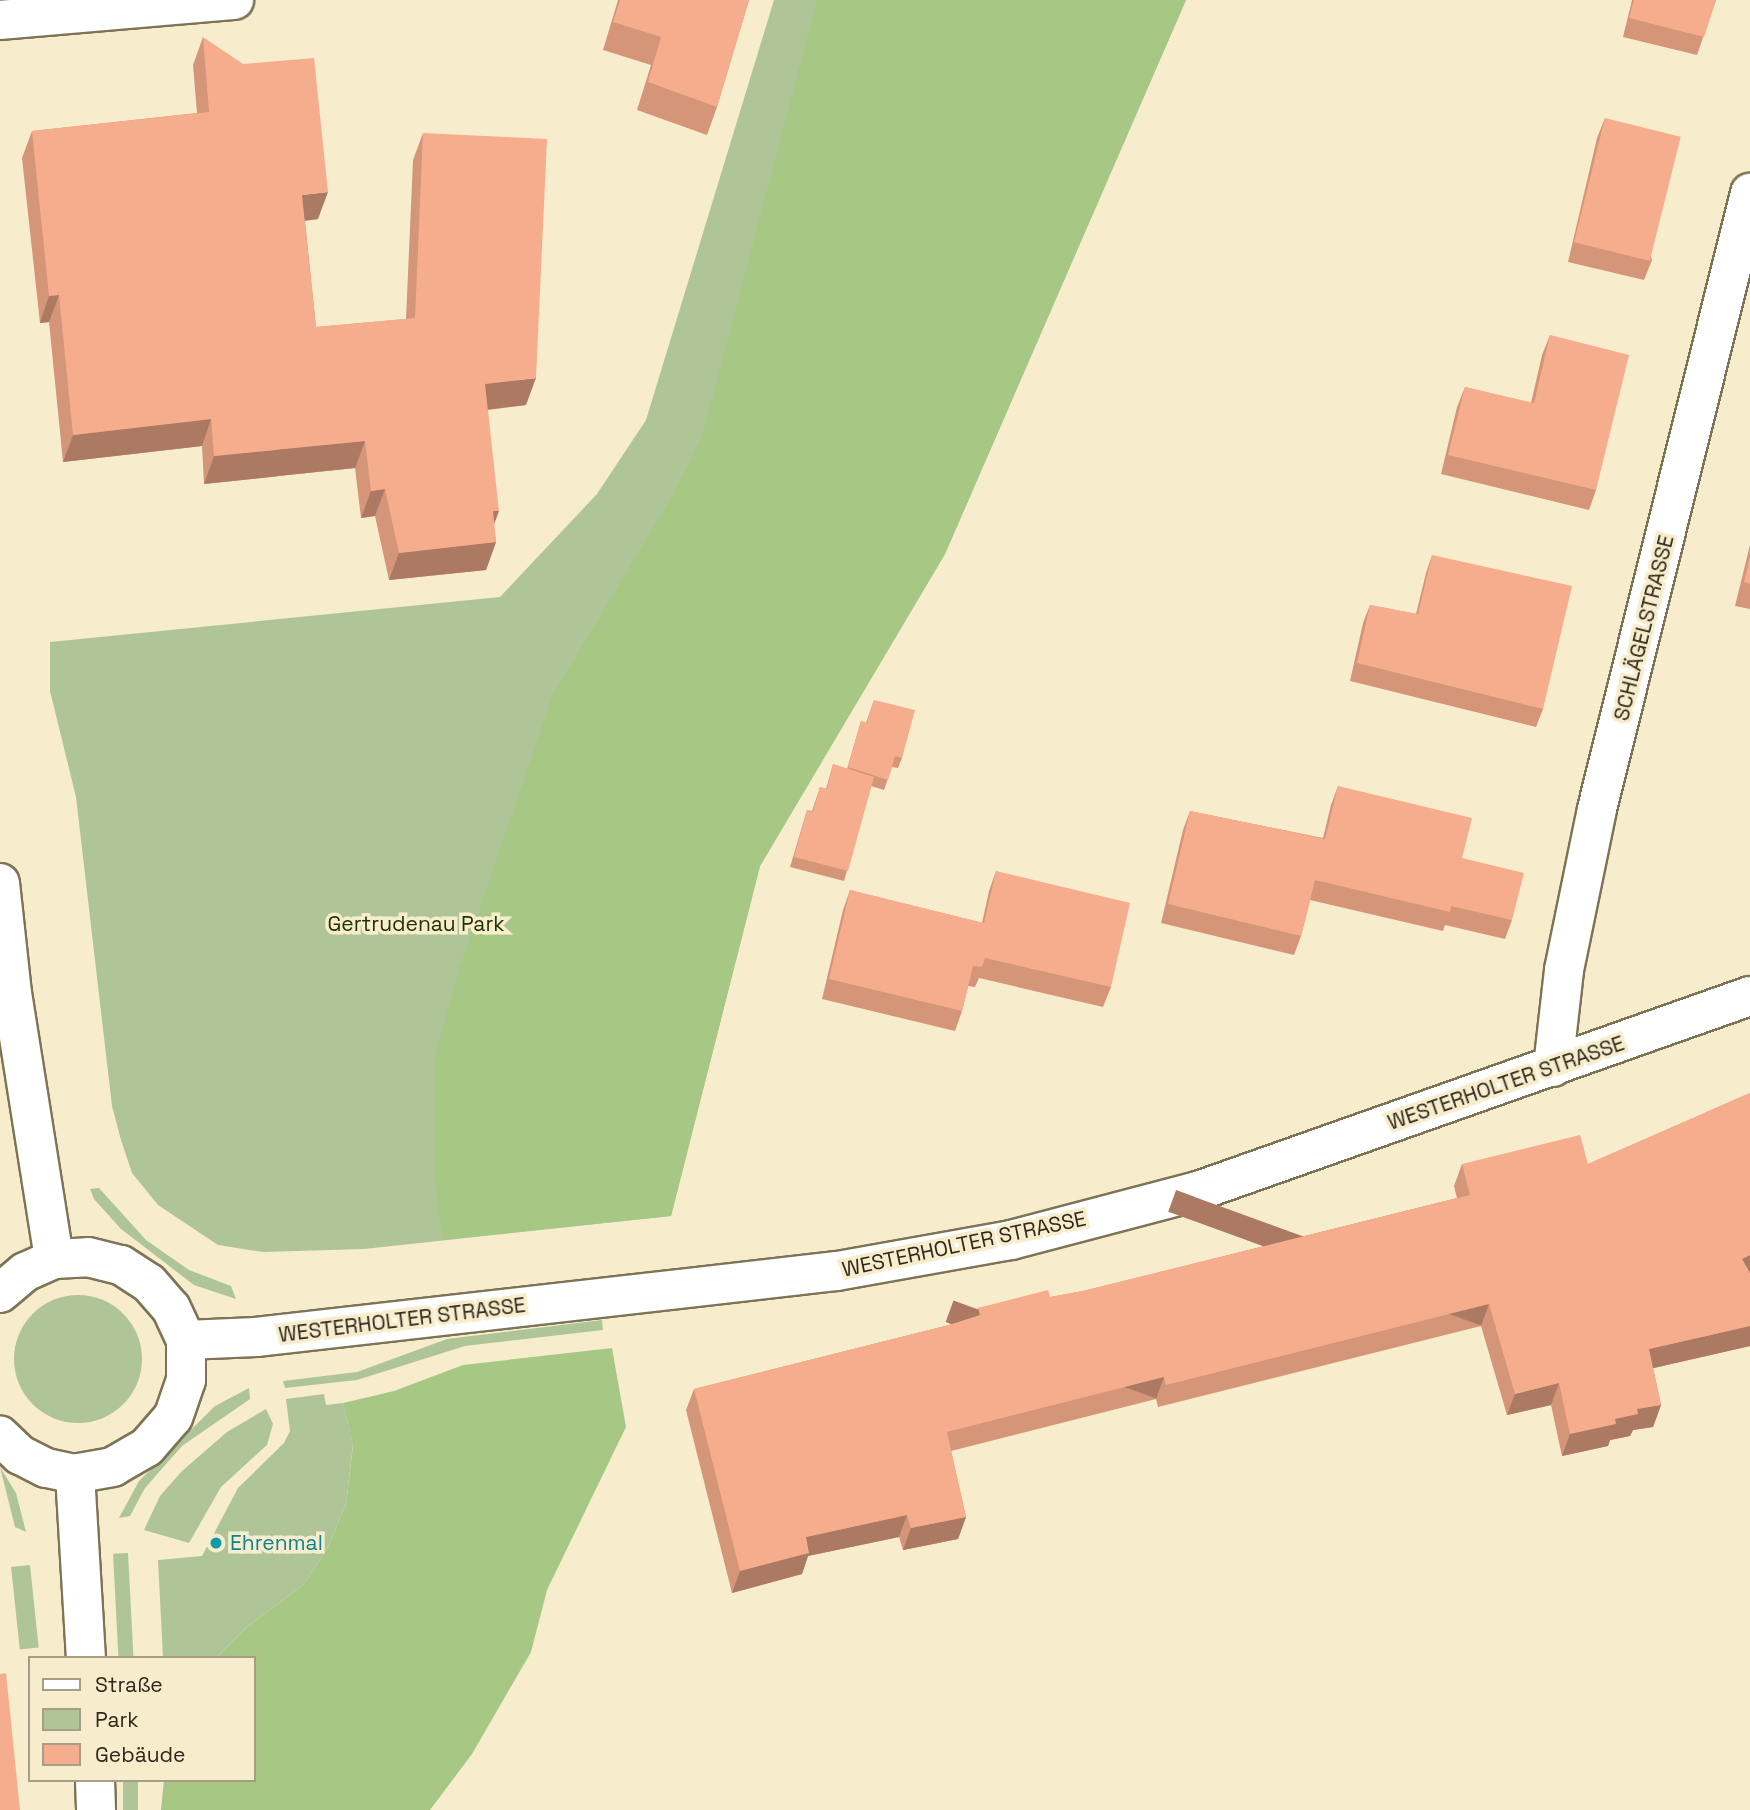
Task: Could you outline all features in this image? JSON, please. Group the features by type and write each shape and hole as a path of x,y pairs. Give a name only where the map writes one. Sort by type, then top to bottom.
{"street":[{"path":"0,20 233,0"},
{"name":"SCHLÄGELSTRASSE","path":"1553,1067 1564,970 1597,809 1750,193"},
{"path":"0,883 12,993 54,1259"},
{"name":"WESTERHOLTER STRASSE","path":"186,1340 256,1337 837,1271 1011,1240 1198,1191 1750,996"},
{"path":"0,1293 25,1272 54,1259 88,1257 121,1265 149,1283 171,1308 186,1340 186,1380 164,1427 147,1447 113,1467 75,1474 28,1459 0,1436"},
{"path":"75,1474 86,1656"},
{"path":"95,1782 96,1810"}],"green space":[{"name":"Gertrudenau Park","path":"774,0 1186,0 945,554 760,866 671,1216 364,1249 263,1252 218,1245 158,1205 132,1173 121,1140 112,1106 76,797 50,691 50,642 500,597 597,494 646,420"},
{"path":"817,0 1186,0 945,554 760,866 671,1216 442,1240 435,1178 435,1055 460,966 553,694 669,501 702,436"},
{"path":"99,1188 146,1240 189,1270 231,1286 236,1299 194,1285 121,1229 94,1199 90,1189"},
{"path":"78,1295 102,1300 123,1314 137,1335 142,1359 137,1383 123,1404 102,1418 78,1423 54,1418 33,1404 19,1383 14,1359 19,1335 33,1314 54,1300"},
{"path":"602,1320 603,1330 465,1346 357,1380 285,1388 283,1381 357,1372 447,1339"},
{"path":"612,1348 626,1427 547,1590 531,1652 472,1754 430,1810 161,1810 164,1782 256,1782 256,1656 218,1656 247,1627 303,1585 327,1549 346,1504 353,1446 343,1403 394,1391 463,1365"},
{"path":"249,1388 250,1399 182,1446 145,1488 130,1516 119,1518 139,1481 215,1406"},
{"path":"324,1394 326,1405 343,1403 353,1445 346,1504 327,1549 303,1585 247,1627 218,1656 163,1656 158,1560 202,1556 238,1488 284,1443 290,1431 286,1399"},
{"path":"266,1409 273,1424 267,1445 221,1487 189,1543 144,1530 160,1496 182,1471 227,1432"},
{"path":"0,1467 16,1493 26,1532 15,1527"},
{"path":"128,1553 133,1656 118,1656 113,1554"},
{"path":"30,1565 39,1648 20,1650 11,1567"},
{"path":"123,1782 138,1782 138,1810 123,1810"}],"building":[{"path":"620,0 749,0 717,107 648,82 661,37 613,22"},
{"path":"1634,0 1716,0 1704,37 1629,18"},
{"path":"203,37 243,64 314,58 328,192 302,195 316,327 415,318 423,133 547,139 536,378 485,384 499,511 493,511 496,542 399,553 385,489 371,491 365,441 214,456 211,419 73,435 59,295 49,296 32,131 209,112"},
{"path":"1605,118 1681,137 1650,261 1574,242"},
{"path":"1550,335 1629,355 1596,490 1448,455 1465,387 1534,403"},
{"path":"1432,555 1572,586 1543,709 1357,663 1370,605 1418,614"},
{"path":"1750,557 1750,584 1744,582"},
{"path":"874,700 915,710 902,758 895,756 888,780 848,767 861,721 867,723"},
{"path":"833,764 874,777 848,871 794,857 807,810 813,812 820,787 827,789"},
{"path":"1338,786 1472,818 1462,858 1524,873 1512,920 1451,906 1450,912 1315,880 1301,936 1168,904 1190,811 1325,839"},
{"path":"996,871 1130,903 1111,987 985,958 982,967 973,966 962,1011 829,979 850,890 984,923"},
{"path":"1750,1093 1750,1255 1742,1259 1750,1273 1750,1326 1649,1349 1661,1405 1637,1409 1638,1414 1615,1419 1616,1424 1570,1434 1559,1383 1515,1394 1489,1304 1166,1385 1164,1377 947,1432 966,1517 911,1528 907,1515 806,1537 809,1553 740,1571 694,1389 949,1325 980,1315 978,1308 1048,1290 1050,1297 1083,1291 1470,1195 1462,1164 1580,1135 1588,1164"},
{"path":"6,1673 20,1810 0,1810 0,1674"}],"place":[{"name":"Ehrenmal","path":"216,1543"}]}
